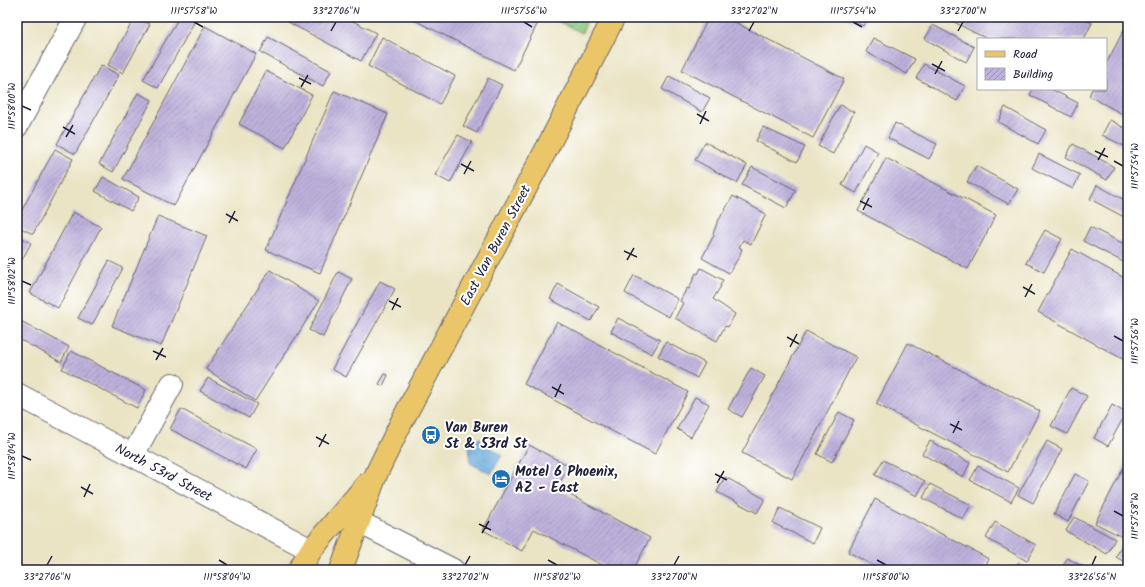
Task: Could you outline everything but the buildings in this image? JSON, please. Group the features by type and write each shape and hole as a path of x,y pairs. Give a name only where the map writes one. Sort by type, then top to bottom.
{"main road":[{"name":"East Van Buren Street","path":"341,570 377,472 423,377 547,148 614,17"},
{"name":"East Van Buren Street","path":"299,570 311,550 377,472"}],"street":[{"path":"17,126 76,17"},
{"path":"133,455 172,384"},
{"name":"North 53rd Street","path":"17,394 311,550"},
{"path":"359,522 453,570"}],"green space":[{"path":"549,17 588,17 582,33"}],"water":[{"path":"486,438 488,446 502,455 491,474 470,463 469,440"}],"place":[{"name":"Van Buren St & 53rd St","path":"431,435"},
{"name":"Motel 6 Phoenix, AZ - East","path":"501,479"}]}
